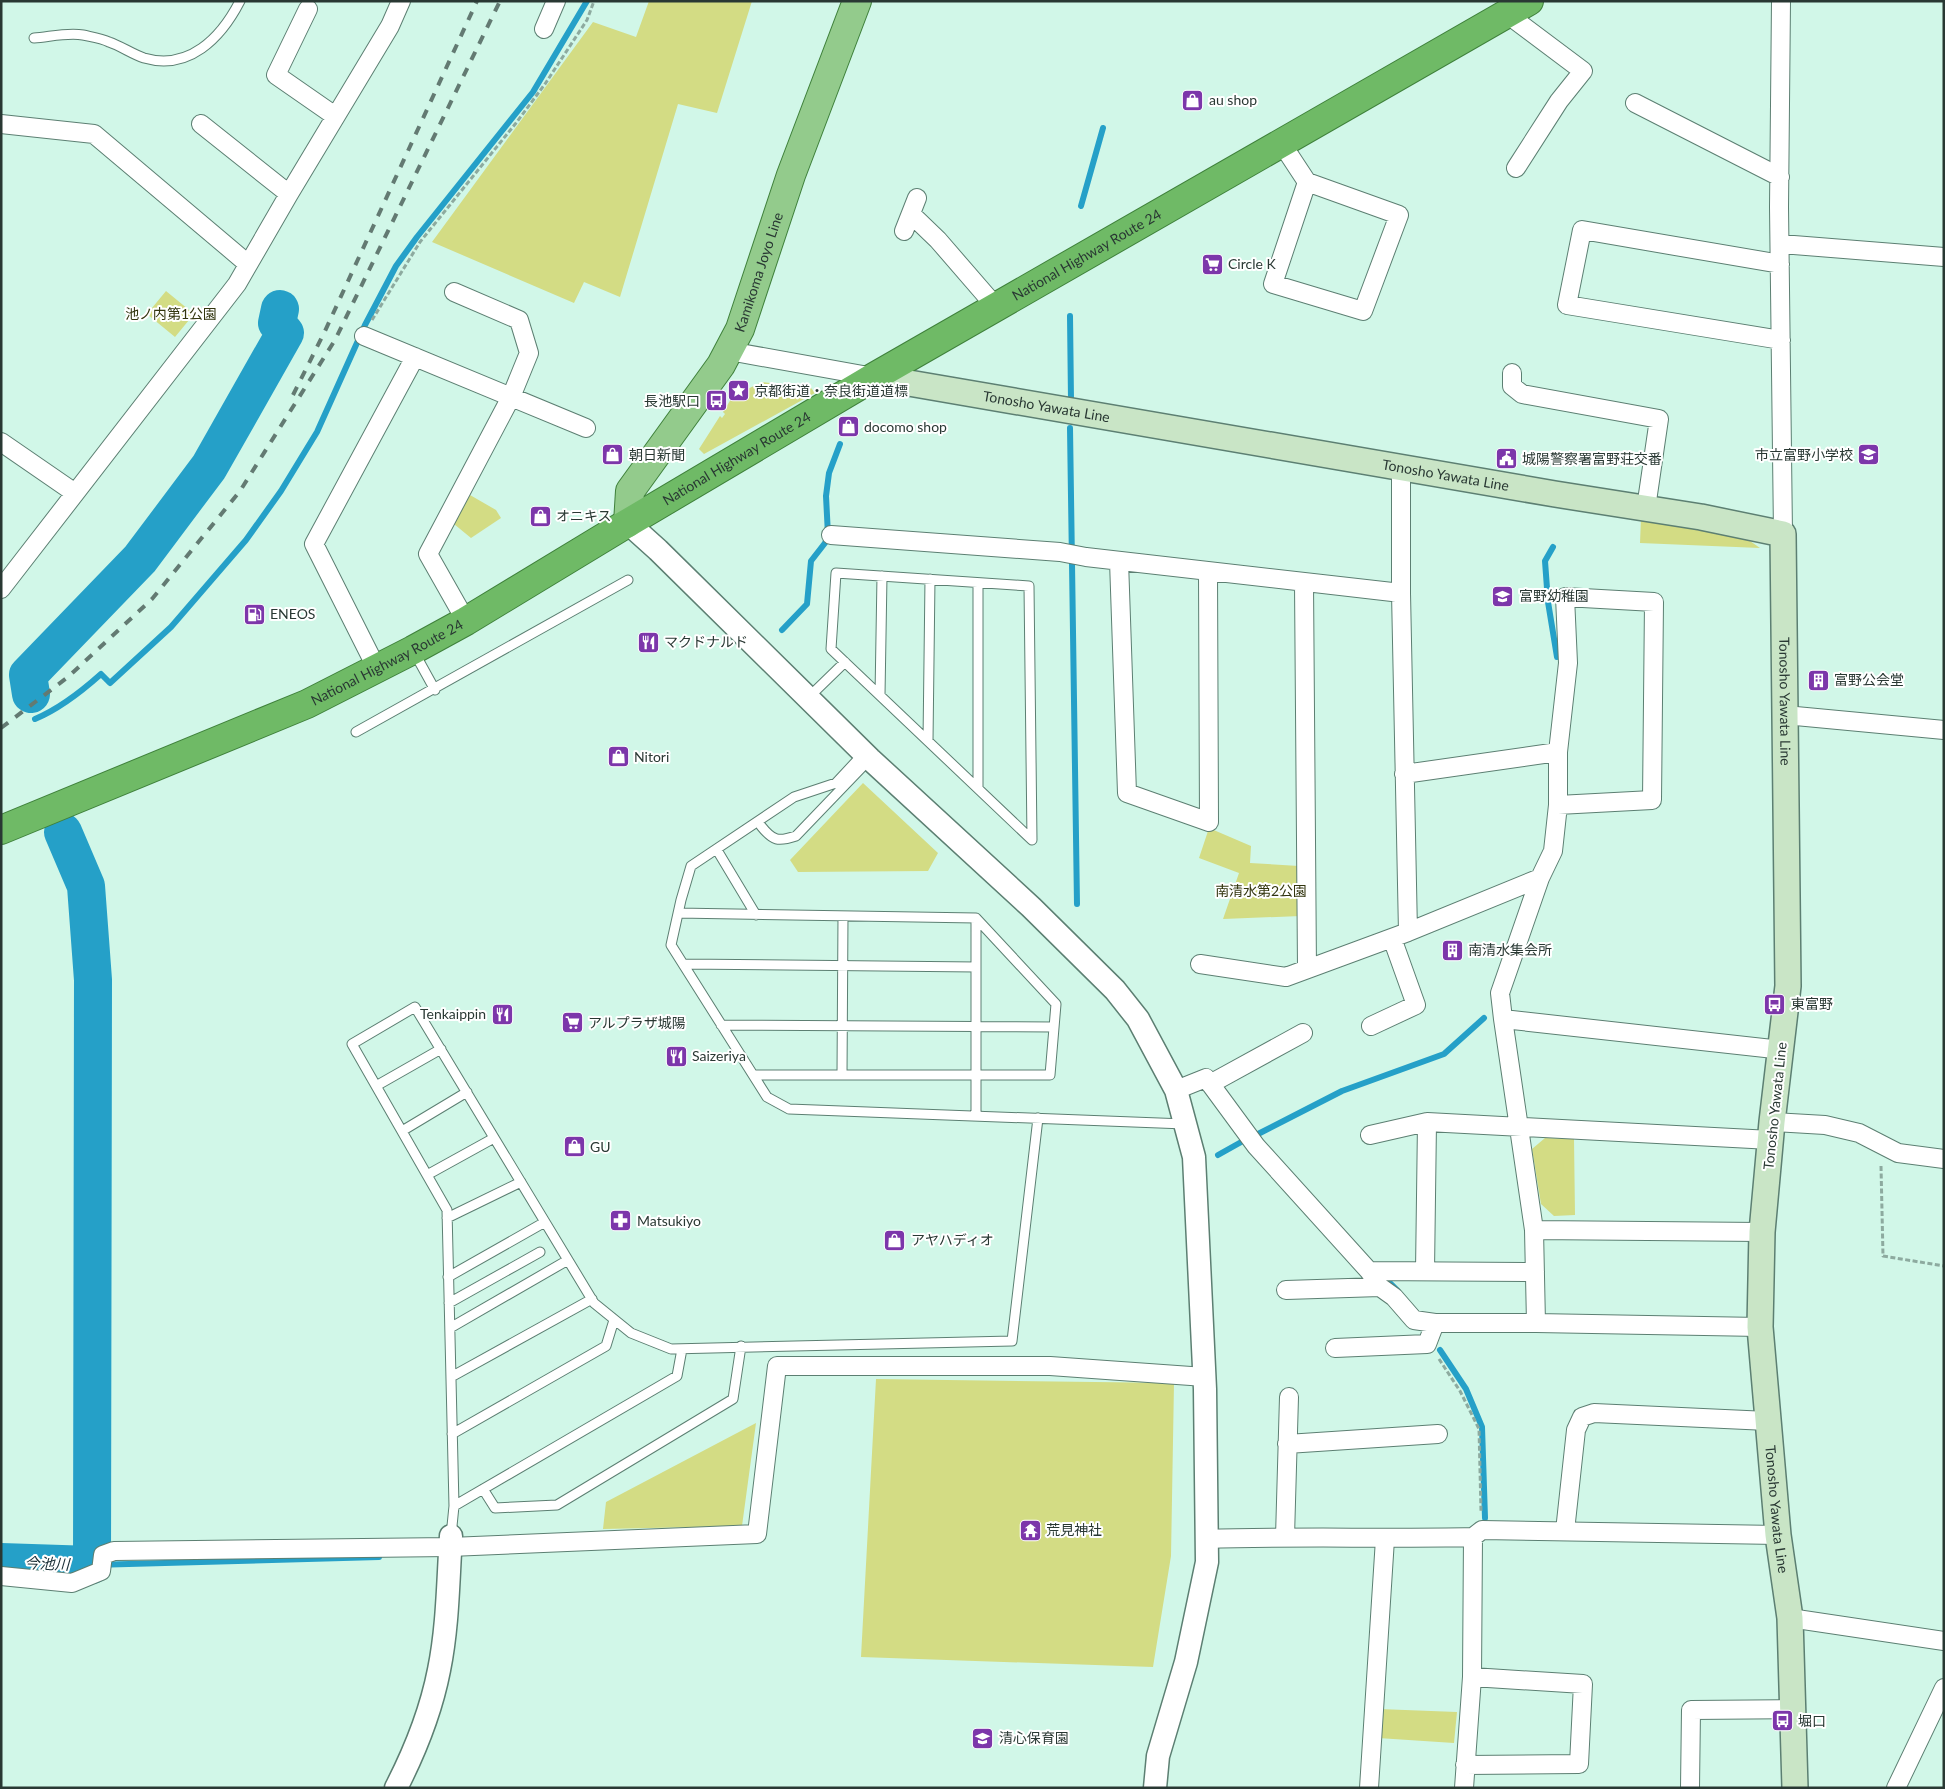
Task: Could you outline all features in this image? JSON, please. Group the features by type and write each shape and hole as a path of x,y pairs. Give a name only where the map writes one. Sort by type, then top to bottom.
{"highway":[{"name":"National Highway Route 24","path":"1,830 307,704 413,650 466,621 874,377 1518,8"}],"main road":[{"name":"Kamikoma Joyo Line","path":"628,523 630,491 721,366 740,329 791,175 857,1"},
{"name":"Tonosho Yawata Line","path":"874,377 1401,468 1701,516 1783,534 1788,986 1771,1131 1762,1232 1760,1327 1778,1534 1790,1618 1795,1788"}],"street":[{"path":"1,589 237,284 390,26 401,1"},
{"path":"544,29 556,1"},
{"path":"1781,1 1780,264 1783,534"},
{"path":"308,8 276,75 335,116"},
{"path":"1516,168 1559,100 1583,71 1518,8"},
{"path":"1635,104 1780,177"},
{"path":"1,124 94,134 248,264"},
{"path":"201,124 289,194"},
{"path":"1282,144 1307,182 1399,215 1363,311 1273,284 1307,182"},
{"path":"904,231 914,206 938,240 996,307"},
{"path":"1780,264 1582,230 1567,306 1781,340"},
{"path":"1781,244 1944,258"},
{"path":"454,292 519,320 528,353 511,397 428,554 466,621"},
{"path":"364,336 586,428"},
{"path":"729,351 874,377"},
{"path":"377,669 314,544 415,358"},
{"path":"1512,373 1512,386 1522,394 1659,419 1646,508"},
{"path":"1,442 75,493"},
{"path":"1371,1026 1416,1005 1400,935 1404,774 1400,594 1401,468"},
{"path":"628,523 867,756 1031,907 1114,990 1138,1019 1176,1090 1194,1157 1205,1377 1207,1562 1186,1662 1158,1756 1155,1788"},
{"path":"831,535 1060,552 1086,557 1304,584 1400,594"},
{"path":"1119,561 1127,793 1209,822 1208,572"},
{"path":"1304,584 1307,970"},
{"path":"1536,1323 1534,1230 1502,1019 1500,993 1540,878 1553,851 1558,805 1558,752 1568,662 1565,596 1654,602 1652,800 1558,805"},
{"path":"1785,715 1944,730"},
{"path":"1404,774 1558,752"},
{"path":"1200,964 1286,977 1400,935 1540,878"},
{"path":"1502,1019 1782,1050"},
{"path":"1210,1084 1303,1033"},
{"path":"1176,1090 1206,1078 1256,1146 1369,1271 1380,1287 1394,1296 1414,1320 1435,1323 1760,1327"},
{"path":"1426,1271 1427,1122"},
{"path":"1370,1135 1427,1122 1519,1126 1771,1131 1825,1125 1859,1133 1898,1153 1944,1159"},
{"path":"1534,1230 1762,1232"},
{"path":"1369,1271 1535,1272"},
{"path":"1286,1290 1380,1287"},
{"path":"1335,1348 1428,1344 1435,1323"},
{"path":"1,1576 72,1583 102,1563 114,1551 756,1534 777,1366 1050,1366 1205,1377"},
{"path":"1285,1536 1289,1397"},
{"path":"1565,1531 1576,1430 1582,1417 1594,1413 1768,1421"},
{"path":"1287,1444 1438,1434"},
{"path":"1206,1539 1285,1536 1385,1539 1565,1531 1778,1534"},
{"path":"1464,1788 1472,1677 1477,1534"},
{"path":"1369,1788 1385,1539"},
{"path":"396,1788 413,1755 439,1669 451,1542"},
{"path":"1790,1618 1944,1641"},
{"path":"1465,1765 1579,1764 1583,1684 1472,1677"},
{"path":"1896,1788 1944,1688"},
{"path":"1690,1788 1691,1710 1793,1709"}],"lane":[{"path":"34,38 80,34 108,41 144,58 166,62 190,57 212,40 232,18 240,1"},
{"path":"836,573 882,576 1029,586 1032,840 832,649 836,573"},
{"path":"880,695 882,576"},
{"path":"928,740 930,579"},
{"path":"356,732 435,690 628,580"},
{"path":"978,583 978,788"},
{"path":"413,650 435,690"},
{"path":"809,698 845,662"},
{"path":"761,826 770,837 783,840 796,836 867,756"},
{"path":"867,756 836,782 794,797 691,866 671,945 767,1097 790,1109 1185,1124"},
{"path":"717,850 756,914"},
{"path":"678,913 976,918 1056,1004 1050,1075 753,1075"},
{"path":"842,1076 843,916"},
{"path":"976,918 976,1116"},
{"path":"683,964 976,967"},
{"path":"451,1542 454,1506 446,1210 352,1044 415,1007 592,1299 631,1334 671,1349 1012,1341 1038,1118"},
{"path":"721,1025 1054,1027"},
{"path":"376,1086 441,1049"},
{"path":"402,1131 466,1092"},
{"path":"427,1175 494,1138"},
{"path":"447,1218 520,1182"},
{"path":"448,1277 545,1222"},
{"path":"449,1303 540,1252"},
{"path":"450,1328 568,1260"},
{"path":"451,1377 592,1299"},
{"path":"452,1434 606,1346 614,1320"},
{"path":"484,1488 494,1508 557,1505 733,1399 741,1346"},
{"path":"454,1506 677,1376 682,1348"}],"path":[{"path":"364,336 420,242 545,84 586,20 594,1"},
{"path":"1880,1144 1883,1256 1944,1266"},
{"path":"1428,1344 1460,1391 1479,1429 1477,1534"}],"green space":[{"path":"649,1 752,1 717,113 678,104 620,297 584,282 574,303 432,242 593,22 636,37"},
{"name":"池ノ内第1公園","path":"166,291 194,314 175,337 147,314"},
{"path":"762,382 811,388 815,393 704,454 699,449 720,416 722,418 725,414 723,412 733,396"},
{"path":"470,495 496,510 501,518 471,538 454,524"},
{"path":"1641,518 1740,534 1760,548 1640,543"},
{"path":"863,783 938,853 928,871 798,872 790,860"},
{"name":"南清水第2公園","path":"1209,828 1251,846 1250,863 1299,866 1301,916 1223,919 1239,873 1199,858"},
{"path":"1545,1138 1574,1139 1575,1215 1554,1216 1541,1204 1532,1149"},
{"path":"876,1379 1174,1383 1171,1556 1153,1667 861,1657"},
{"path":"756,1423 742,1526 603,1529 606,1502"},
{"path":"1379,1709 1457,1712 1454,1743 1378,1738"}],"water":[{"path":"288,325 294,337 267,395 244,403"}],"waterway":[{"path":"35,719 70,699 101,674 110,683 171,627 246,540 281,491 317,432 365,325 396,266 533,92 587,1"},
{"path":"1081,206 1103,128"},
{"path":"31,694 28,675 140,559 209,467 285,333 277,323 280,309"},
{"path":"1070,316 1071,400"},
{"path":"1070,428 1077,904"},
{"path":"782,630 807,604 811,561 825,543 828,535 826,496 829,473 840,444"},
{"path":"1553,547 1545,561 1548,602 1557,657"},
{"name":"今池川","path":"1,1562 92,1565 93,980 86,886 63,832"},
{"path":"1256,1135 1342,1091 1444,1054 1484,1018"},
{"path":"1218,1155 1243,1141"},
{"path":"1387,1280 1397,1290"},
{"path":"1440,1350 1466,1389 1482,1427 1485,1518"},
{"path":"92,1565 379,1557"}],"railway":[{"path":"293,395 325,331 477,1"},
{"path":"1,728 68,677 152,599 240,491 335,340 500,1"}],"place":[{"name":"au shop","path":"1193,100"},
{"name":"Circle K","path":"1212,264"},
{"name":"京都街道・奈良街道道標","path":"738,391"},
{"name":"長池駅口","path":"716,401"},
{"name":"docomo shop","path":"848,427"},
{"name":"朝日新聞","path":"613,455"},
{"name":"市立富野小学校","path":"1869,455"},
{"name":"城陽警察署富野荘交番","path":"1506,459"},
{"name":"オニキス","path":"540,516"},
{"name":"富野幼稚園","path":"1503,596"},
{"name":"ENEOS","path":"254,614"},
{"name":"マクドナルド","path":"648,642"},
{"name":"富野公会堂","path":"1818,680"},
{"name":"Nitori","path":"618,757"},
{"name":"南清水集会所","path":"1452,950"},
{"name":"東富野","path":"1775,1004"},
{"name":"Tenkaippin","path":"502,1014"},
{"name":"アルプラザ城陽","path":"572,1023"},
{"name":"Saizeriya","path":"676,1056"},
{"name":"GU","path":"574,1147"},
{"name":"Matsukiyo","path":"621,1221"},
{"name":"アヤハディオ","path":"895,1240"},
{"name":"荒見神社","path":"1030,1530"},
{"name":"堀口","path":"1782,1721"},
{"name":"清心保育園","path":"983,1738"}]}
